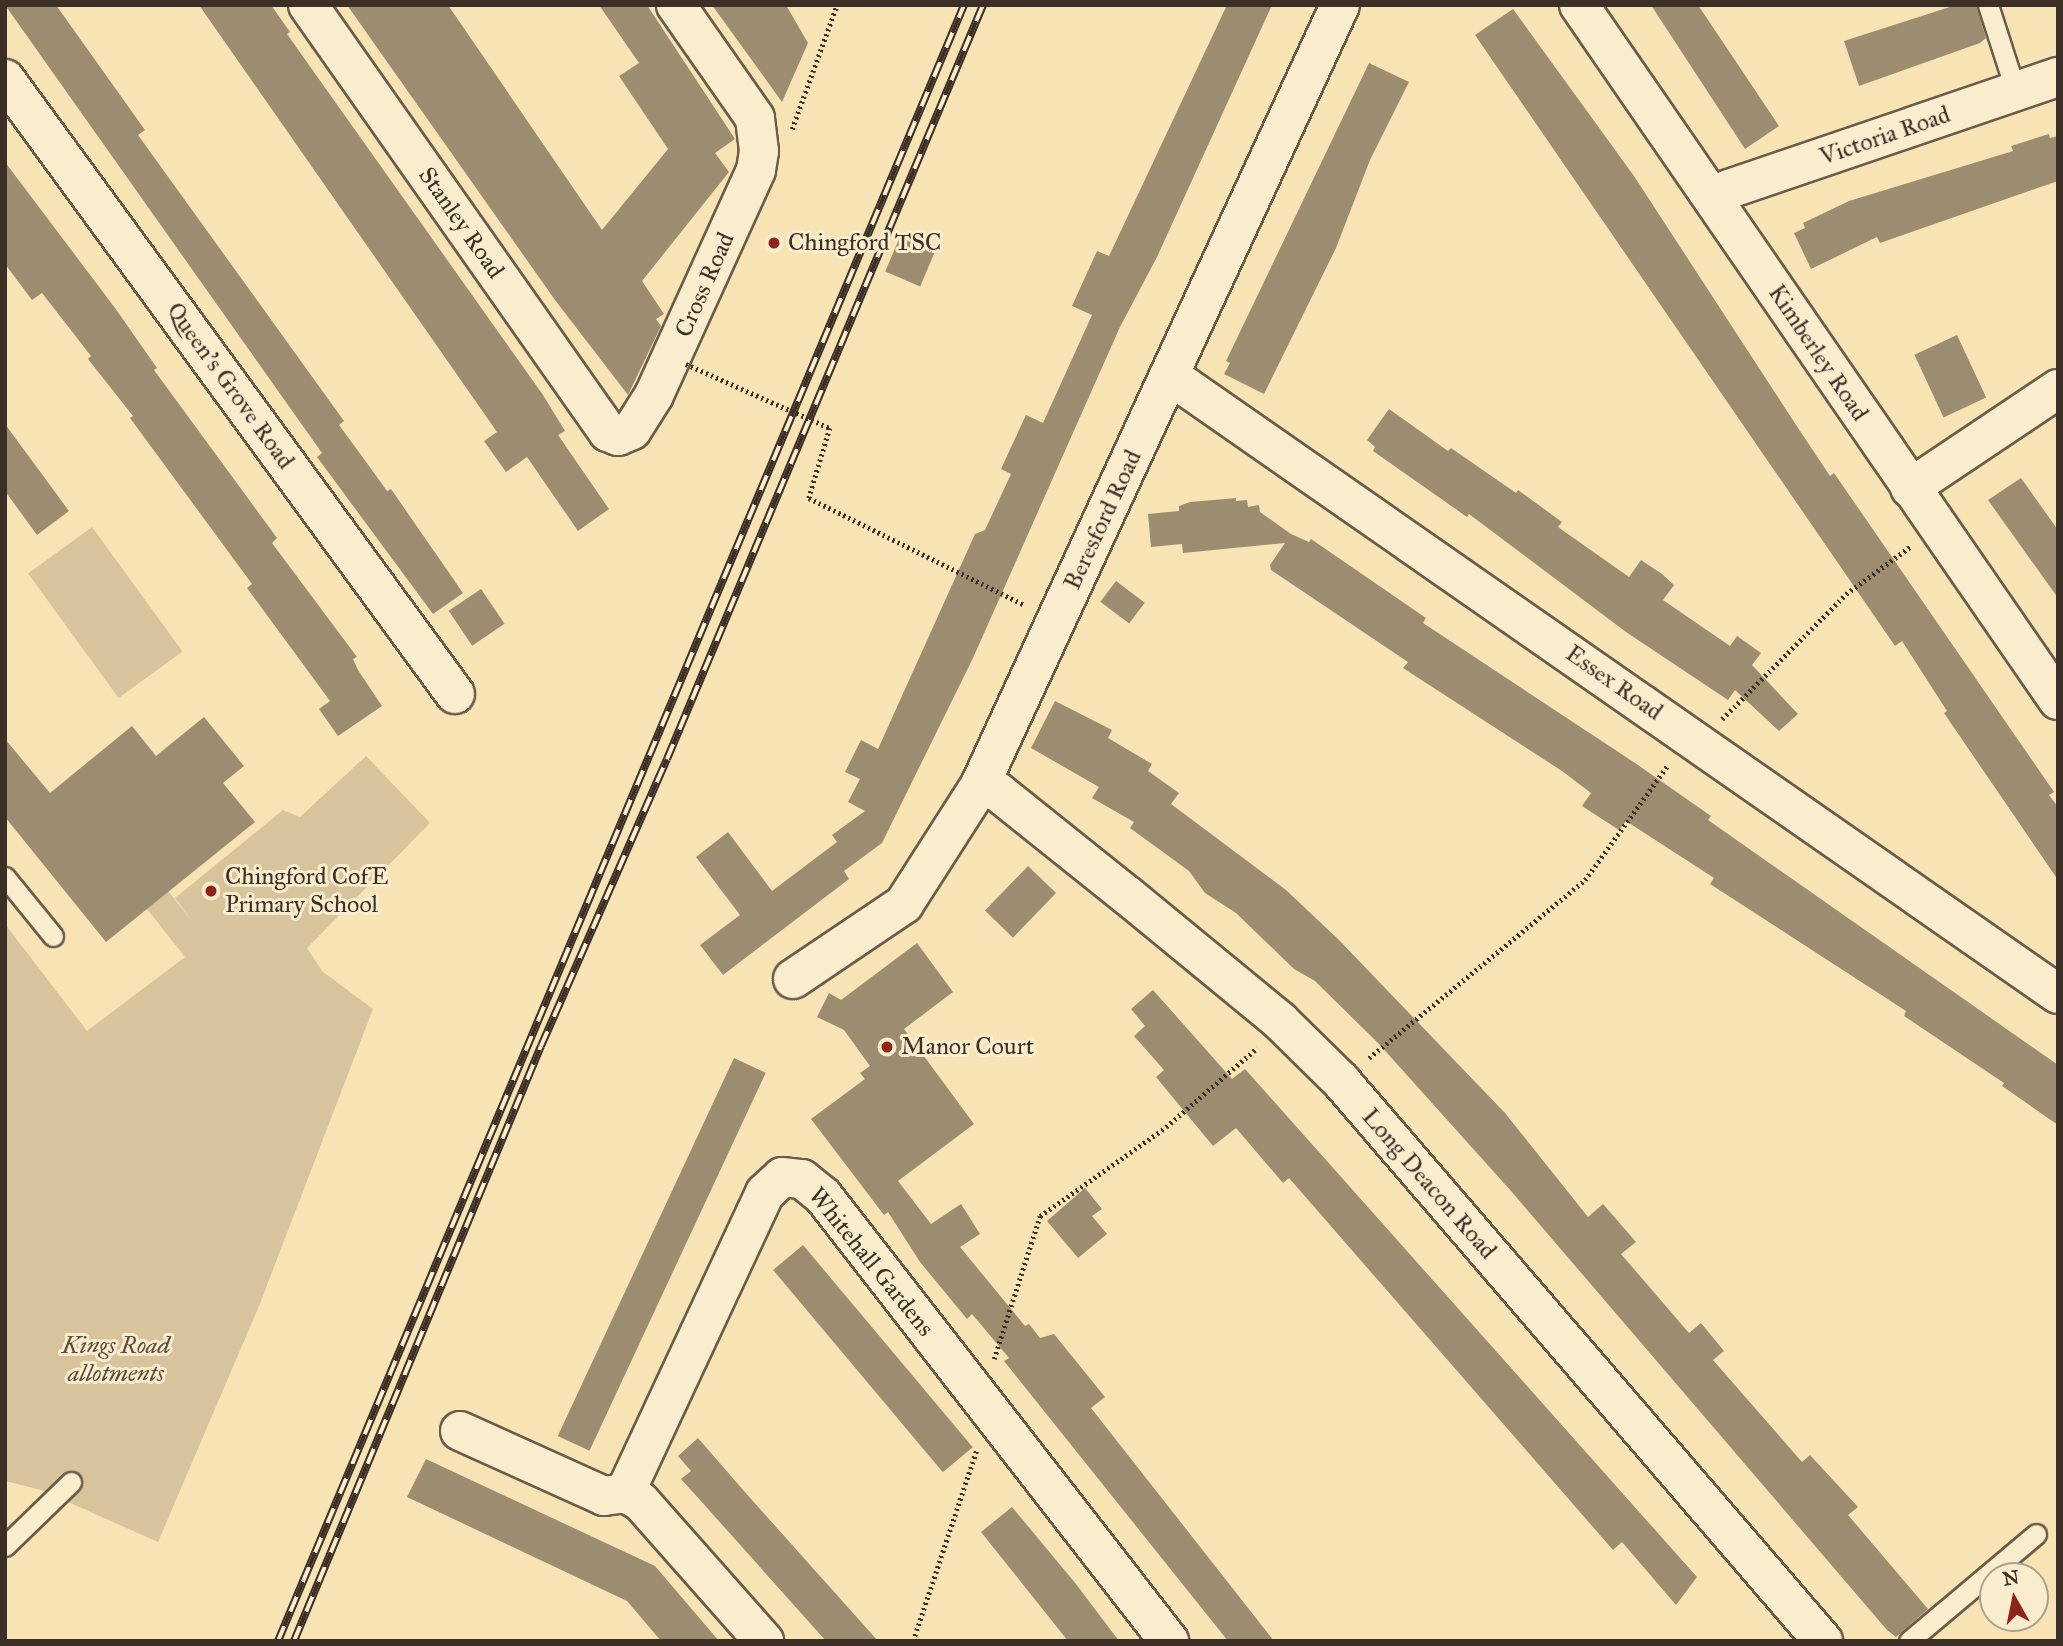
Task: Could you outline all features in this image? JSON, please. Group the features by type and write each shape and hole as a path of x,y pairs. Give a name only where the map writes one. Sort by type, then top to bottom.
{"street":[{"name":"Stanley Road","path":"308,5 608,432 618,436"},
{"name":"Cross Road","path":"618,436 632,430 654,395 756,170 760,151 755,118 676,5"},
{"name":"Beresford Road","path":"793,979 904,904 980,785 1340,5"},
{"name":"Kimberley Road","path":"1579,5 2058,700"},
{"name":"Victoria Road","path":"1713,199 1729,189 2058,78"},
{"name":"Queen's Grove Road","path":"5,79 455,694"},
{"name":"Essex Road","path":"1169,375 2058,994"},
{"path":"1910,488 2058,389"},
{"name":"Long Deacon Road","path":"980,785 998,792 1280,1021 1340,1081 1823,1641"},
{"name":"Whitehall Gardens","path":"625,1493 765,1193 782,1177 802,1179 823,1196 1170,1641"},
{"path":"460,1431 604,1496 625,1493 641,1503 764,1641"}],"lane":[{"path":"1988,5 2016,92"},
{"path":"5,877 53,936"},
{"path":"5,1546 71,1482"},
{"path":"1909,1641 2036,1534"}],"path":[{"path":"794,127 837,5"},
{"path":"686,364 830,428 809,498 1027,606"},
{"path":"1340,1081 1584,880 1672,760 1699,742 1846,594 1937,526"},
{"path":"914,1641 971,1458 981,1444 982,1403 1040,1216 1166,1127 1244,1061 1280,1021"}],"green space":[{"path":"92,527 183,652 119,698 28,573"},
{"name":"Kings Road allotments","path":"366,756 430,823 307,948 322,971 373,1009 259,1306 158,1542 41,1490 5,1481 5,924 87,1031 185,957 147,909 168,891 193,922 175,898 283,810 300,817"}],"building":[{"path":"5,5 56,5 145,130 138,135 344,421 339,425 387,491 391,489 463,593 433,614 317,457 322,453"},
{"path":"199,5 271,5 290,32 287,34 543,395 565,431 558,435 609,509 578,531 527,457 506,472 484,441 497,432"},
{"path":"347,5 448,5 602,230 668,149 619,76 639,63 599,5 647,5 735,139 715,153 729,172 642,281 664,314 656,319 661,326 628,395 555,300"},
{"path":"712,5 786,5 808,43 782,102"},
{"path":"1227,5 1272,5 1157,257 1120,327 973,658 882,843 844,871 849,879 723,975 700,945 740,915 696,857 728,832 772,891 837,842 832,835 865,811 848,802 860,779 845,772 861,740 878,749 975,534 985,530 1011,474 1001,469 1026,415 1043,423 1092,315 1072,306 1097,251 1109,256"},
{"path":"1651,5 1698,5 1779,126 1745,149"},
{"path":"1956,5 1976,5 1986,38 1980,43 1859,86 1844,41"},
{"path":"1513,9 1634,176 1830,476 1834,473 2054,792 2049,795 2058,807 2058,880 1944,713 1947,711 1902,641 1895,646 1475,35"},
{"path":"1369,63 1409,82 1370,160 1336,248 1264,394 1224,374 1230,363 1226,361"},
{"path":"2049,134 2050,138 2058,136 2058,181 1880,243 1877,237 1811,269 1794,233 1805,228 1803,223 1849,201 2013,151 2011,146"},
{"path":"5,162 115,308 157,368 154,370 277,538 272,543 357,657 353,659 358,670 382,706 338,736 319,709 330,701 247,588 252,584 130,418 133,416 88,359 91,356 42,293 32,300 5,264"},
{"path":"902,232 937,247 920,286 885,272"},
{"path":"1957,335 1986,398 1944,417 1914,355"},
{"path":"1389,409 1448,451 1451,448 1516,493 1518,490 1562,522 1558,527 1629,577 1641,560 1662,574 1674,585 1663,600 1730,646 1737,636 1761,653 1752,665 1798,714 1779,731 1735,690 1728,700 1626,632 1469,514 1467,517 1373,451 1375,447 1367,440"},
{"path":"5,424 69,511 37,535 5,491"},
{"path":"2021,478 2058,530 2058,598 1988,500"},
{"path":"1236,498 1236,501 1247,500 1248,507 1259,505 1260,512 1291,534 1309,542 1311,539 1426,618 1423,623 1635,763 1711,816 1708,820 2058,1065 2058,1125 2002,1086 2004,1083 1904,1016 1906,1011 1710,884 1714,878 1626,821 1619,830 1582,806 1591,793 1562,771 1403,668 1408,662 1271,570 1270,565 1285,543 1183,553 1182,544 1151,547 1148,514 1179,511 1179,506 1190,502"},
{"path":"1116,581 1145,603 1129,623 1100,602"},
{"path":"481,589 504,624 472,646 449,611"},
{"path":"1055,701 1112,730 1108,738 1152,764 1148,771 1179,793 1171,804 1286,890 1338,939 1505,1113 1588,1217 1603,1204 1636,1242 1621,1254 1689,1333 1701,1323 1724,1351 1713,1360 1802,1462 1810,1455 1858,1507 1848,1515 1928,1609 1896,1637 1887,1630 1511,1191 1379,1044 1315,981 1294,969 1236,913 1205,893 1189,871 1130,828 1134,822 1092,798 1099,787 1031,748"},
{"path":"204,717 244,766 223,783 255,822 106,942 5,817 5,739 50,793 132,726 156,756"},
{"path":"1028,866 1056,893 1013,938 985,911"},
{"path":"917,943 953,992 904,1029 974,1124 898,1181 931,1224 961,1204 980,1234 960,1247 1025,1326 1029,1324 1040,1338 1054,1334 1105,1397 1091,1408 1274,1641 1228,1641 1004,1361 1009,1358 972,1314 967,1319 920,1262 888,1212 884,1215 811,1119 865,1079 860,1073 870,1066 844,1030 817,1017 829,993 841,1000"},
{"path":"1153,990 1232,1079 1245,1069 1697,1577 1676,1605 1622,1542 1613,1550 1289,1178 1283,1183 1236,1128 1213,1146 1156,1077 1164,1070 1134,1036 1145,1026 1131,1009"},
{"path":"734,1058 766,1073 589,1451 558,1436"},
{"path":"1085,1188 1102,1209 1092,1216 1107,1234 1078,1258 1047,1221"},
{"path":"803,1245 973,1447 943,1472 773,1270"},
{"path":"698,1438 878,1641 826,1641 681,1479 691,1471 678,1456"},
{"path":"426,1459 655,1566 719,1641 661,1641 627,1601 407,1497"},
{"path":"1012,1507 1119,1641 1068,1641 981,1532"}],"railway":[{"path":"278,1641 964,5"},
{"path":"294,1641 541,1046 667,759 983,5"}],"place":[{"name":"Chingford TSC","path":"774,243"},
{"name":"Chingford CofE Primary School","path":"211,891"},
{"name":"Manor Court","path":"887,1047"}]}
